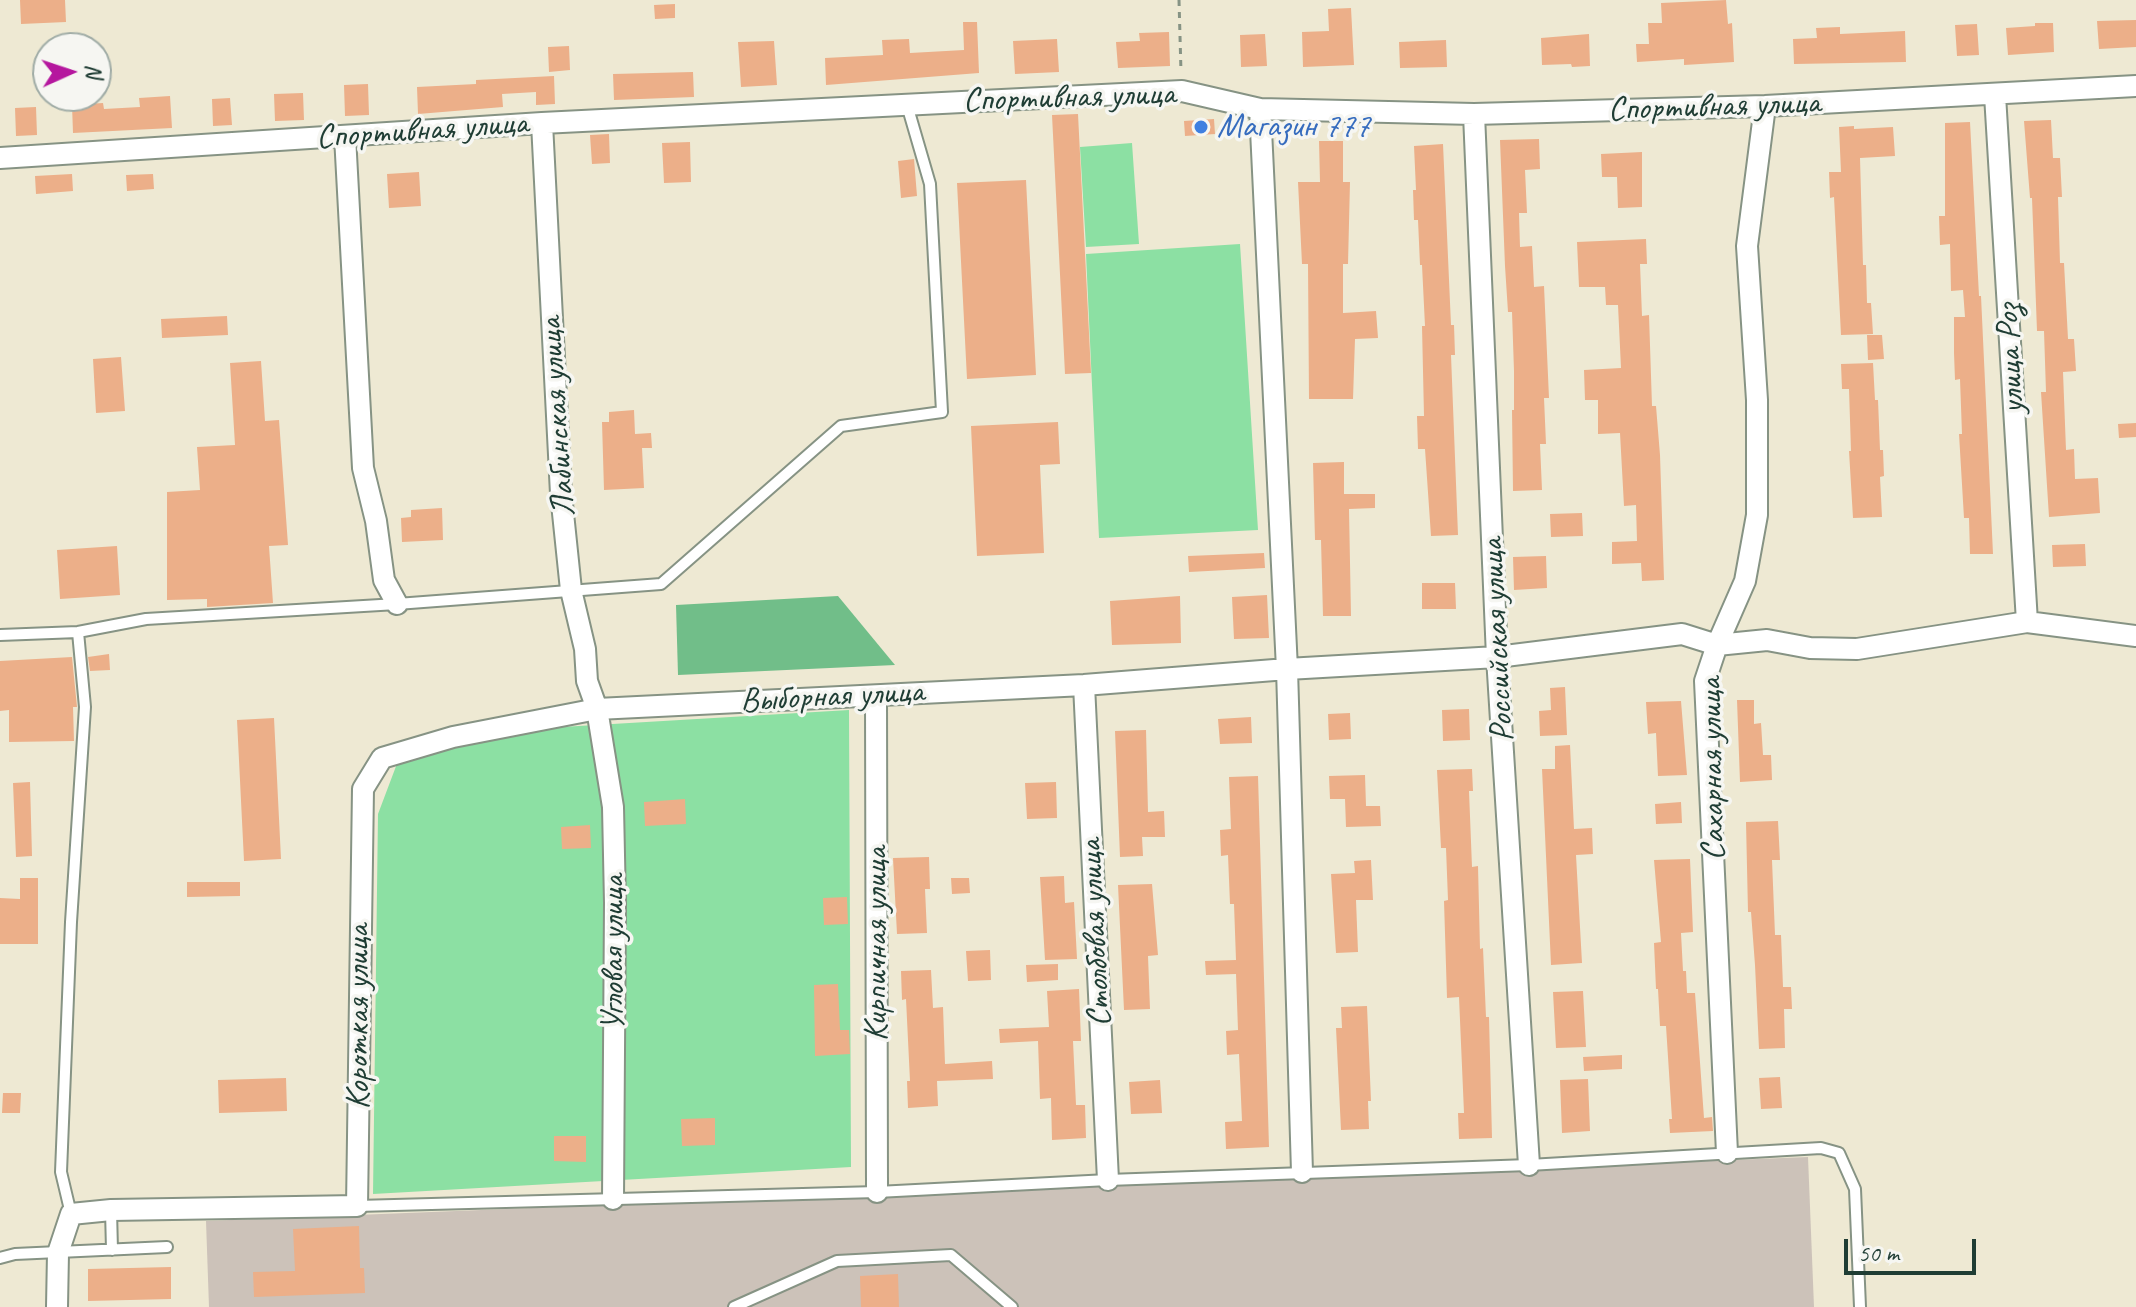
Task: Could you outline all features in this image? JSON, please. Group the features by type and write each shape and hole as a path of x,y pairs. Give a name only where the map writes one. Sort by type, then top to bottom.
{"street":[{"name":"Спортивная улица","path":"0,158 542,123 1182,91 1260,109 1474,114 1765,106 2136,86"},
{"name":"улица Роз","path":"1995,95 2027,622"},
{"name":"Сахарная улица","path":"1727,1153 1705,681 1745,581 1757,515 1757,400 1747,246 1765,106"},
{"path":"1260,109 1287,669 1302,1172"},
{"name":"Российская улица","path":"1474,114 1497,657 1529,1165"},
{"name":"Лабинская улица","path":"542,123 561,494 571,590 585,649 587,681 597,709"},
{"path":"345,136 363,468 376,521 384,580 397,604"},
{"path":"1717,645 1767,640 1810,648 1857,649 2027,622 2136,636"},
{"name":"Выборная улица","path":"382,758 453,737 597,709 1084,685 1497,657 1682,634 1717,645"},
{"name":"Столбовая улица","path":"1084,685 1108,1180"},
{"name":"Кирпичная улица","path":"876,696 877,1192"},
{"name":"Угловая улица","path":"597,709 613,807 613,1199"},
{"name":"Короткая улица","path":"357,1206 363,789 382,758"},
{"path":"57,1307 58,1253 71,1214 111,1210 357,1206"}],"lane":[{"path":"0,635 78,632 146,619 661,584 841,426 942,412 930,184 907,105"},
{"path":"71,1214 61,1172 71,922 85,707 78,632"},
{"path":"357,1206 877,1192 1108,1180 1529,1165 1821,1148 1839,1153 1855,1189 1860,1307"},
{"path":"111,1210 112,1250"},
{"path":"0,1258 15,1254 167,1247"},
{"path":"734,1307 837,1261 951,1255 1012,1307"}],"path":[{"path":"1179,0 1182,91"}],"shaded area":[{"path":"1808,1157 1814,1307 209,1307 206,1221"}],"green space":[{"path":"1132,143 1139,244 1086,247 1080,147"},
{"path":"1240,244 1258,530 1099,538 1086,254"},
{"path":"838,596 895,665 678,675 676,605"},
{"path":"849,710 851,1167 373,1194 378,814 398,761 528,729"}],"building":[{"path":"20,0 65,0 66,22 21,24"},
{"path":"1726,0 1728,24 1732,23 1734,62 1684,65 1684,59 1637,62 1636,44 1649,44 1648,23 1662,23 1661,3"},
{"path":"675,4 675,18 655,19 654,5"},
{"path":"1351,8 1354,65 1303,67 1302,32 1329,31 1328,9"},
{"path":"2136,20 2136,47 2099,49 2097,21"},
{"path":"963,22 977,22 979,73 826,85 825,58 883,55 882,40 909,39 910,53 964,50"},
{"path":"2035,23 2053,23 2054,52 2008,55 2006,28 2035,26"},
{"path":"1977,24 1979,55 1957,56 1955,25"},
{"path":"1840,27 1840,34 1905,31 1906,62 1794,64 1793,39 1817,38 1816,28"},
{"path":"1169,32 1170,66 1118,68 1116,42 1140,41 1139,33"},
{"path":"1265,34 1267,66 1241,67 1240,35"},
{"path":"1589,34 1590,66 1542,65 1541,38"},
{"path":"1057,39 1059,72 1015,74 1013,41"},
{"path":"1446,40 1447,67 1400,68 1399,42"},
{"path":"774,41 777,85 741,87 738,42"},
{"path":"569,46 570,70 549,72 548,47"},
{"path":"693,72 694,97 614,100 613,74"},
{"path":"554,76 555,104 536,105 536,92 502,94 503,107 418,114 417,87"},
{"path":"368,84 369,115 345,116 344,85"},
{"path":"303,93 304,120 275,121 274,94"},
{"path":"170,96 172,128 73,133 72,112 112,112 112,109 140,107 139,98"},
{"path":"230,98 232,125 213,126 212,99"},
{"path":"32,107 32,112 36,112 37,135 16,136 15,108"},
{"path":"1078,114 1091,373 1065,374 1052,115"},
{"path":"1214,119 1215,134 1185,136 1184,121"},
{"path":"2051,120 2053,158 2060,158 2060,263 2064,263 2068,339 2074,339 2076,371 2063,372 2066,450 2074,449 2075,479 2098,478 2100,513 2049,517 2041,392 2046,392 2044,331 2037,331 2032,198 2024,121"},
{"path":"1970,122 1993,554 1970,554 1969,518 1964,518 1959,434 1962,434 1960,379 1955,380 1954,353 1954,317 1965,317 1963,290 1951,291 1950,244 1940,245 1939,216 1945,216 1945,123"},
{"path":"1854,126 1854,129 1893,127 1895,156 1860,158 1863,265 1866,265 1867,303 1871,303 1873,334 1841,335 1834,197 1830,198 1829,172 1841,172 1839,127"},
{"path":"609,134 610,163 592,164 590,135"},
{"path":"1539,139 1540,169 1525,170 1527,213 1519,213 1520,247 1532,246 1534,287 1544,286 1549,398 1544,398 1546,444 1540,444 1542,490 1513,491 1512,312 1508,312 1500,140"},
{"path":"1319,141 1343,141 1343,182 1350,182 1348,264 1343,264 1343,313 1376,311 1378,338 1355,339 1353,399 1309,399 1308,264 1302,264 1298,182 1320,182"},
{"path":"690,142 691,182 664,183 662,143"},
{"path":"1443,144 1451,325 1454,325 1455,355 1451,355 1458,535 1431,536 1425,449 1418,449 1417,416 1424,416 1422,326 1425,326 1418,220 1414,220 1414,146"},
{"path":"1642,152 1642,207 1618,208 1617,177 1602,177 1601,154"},
{"path":"914,159 917,196 901,198 898,161"},
{"path":"419,172 421,206 389,208 387,174"},
{"path":"72,174 73,191 36,194 35,176"},
{"path":"153,174 154,189 127,191 126,175"},
{"path":"1026,180 1036,375 967,379 957,183"},
{"path":"1646,239 1647,264 1640,264 1642,316 1649,315 1652,406 1656,406 1660,455 1664,580 1642,581 1641,563 1612,564 1612,542 1637,541 1636,505 1624,506 1620,433 1598,434 1598,400 1585,400 1584,370 1621,368 1618,305 1606,305 1605,287 1579,287 1577,242"},
{"path":"227,316 228,335 162,338 161,319"},
{"path":"1867,335 1882,335 1884,359 1868,360"},
{"path":"121,357 125,411 96,413 93,359"},
{"path":"261,361 265,421 279,420 288,545 269,546 273,603 207,607 207,599 167,600 167,492 200,490 197,447 235,445 230,363"},
{"path":"1873,363 1880,450 1883,450 1884,476 1880,477 1882,517 1853,518 1849,389 1842,389 1841,364"},
{"path":"634,410 635,434 651,433 652,448 642,448 644,488 604,490 602,422 609,422 609,412"},
{"path":"1058,422 1060,464 1040,465 1044,553 977,556 971,426"},
{"path":"2136,423 2136,437 2119,438 2118,424"},
{"path":"1344,462 1344,494 1375,494 1375,508 1349,509 1351,616 1323,616 1321,540 1315,540 1313,463"},
{"path":"442,508 443,540 402,542 401,518 411,517 411,510"},
{"path":"1582,513 1583,536 1551,537 1550,514"},
{"path":"2085,544 2086,566 2053,567 2052,545"},
{"path":"117,546 120,595 60,599 57,550"},
{"path":"1264,553 1265,568 1189,572 1188,556"},
{"path":"1546,556 1547,588 1514,590 1513,557"},
{"path":"1422,583 1455,583 1456,609 1422,609"},
{"path":"1267,595 1269,638 1234,639 1232,597"},
{"path":"1180,596 1181,643 1112,645 1110,601"},
{"path":"109,654 110,670 90,671 88,657"},
{"path":"72,657 77,707 73,707 74,741 9,742 9,710 0,711 0,661"},
{"path":"1565,687 1567,735 1540,736 1539,711 1551,710 1550,688"},
{"path":"1737,700 1754,700 1754,724 1761,723 1763,755 1771,755 1772,780 1740,782"},
{"path":"1681,701 1687,775 1658,776 1656,733 1648,734 1646,702"},
{"path":"1469,709 1470,740 1443,741 1442,710"},
{"path":"1350,713 1351,739 1329,740 1328,714"},
{"path":"1251,717 1252,743 1220,744 1218,719"},
{"path":"274,718 281,859 244,861 237,720"},
{"path":"1146,730 1148,812 1164,811 1165,837 1142,837 1143,856 1120,857 1115,731"},
{"path":"1570,745 1574,829 1592,828 1593,854 1576,855 1582,963 1551,965 1542,769 1555,769 1555,746"},
{"path":"1472,769 1473,791 1469,791 1472,867 1478,866 1480,949 1483,948 1486,1017 1489,1017 1492,1138 1459,1139 1458,1113 1464,1113 1459,997 1447,998 1446,848 1441,848 1437,770"},
{"path":"1365,775 1366,806 1380,806 1381,826 1346,827 1345,799 1330,799 1329,776"},
{"path":"1258,776 1269,1147 1226,1149 1225,1122 1242,1121 1239,1054 1227,1055 1226,1031 1238,1030 1236,974 1206,975 1205,961 1236,960 1228,855 1221,856 1220,830 1231,829 1229,777"},
{"path":"30,782 32,856 16,857 13,783"},
{"path":"1056,782 1057,818 1027,819 1025,783"},
{"path":"685,799 686,824 645,826 644,802"},
{"path":"1681,802 1682,823 1656,824 1655,804"},
{"path":"1778,821 1780,860 1772,860 1775,935 1781,935 1783,987 1791,987 1792,1009 1784,1009 1785,1048 1759,1049 1751,912 1748,912 1746,822"},
{"path":"590,825 591,848 562,849 561,827"},
{"path":"929,857 930,889 925,889 927,933 897,934 893,858"},
{"path":"1690,859 1693,932 1681,933 1683,971 1686,971 1687,993 1695,993 1704,1118 1712,1117 1713,1131 1670,1133 1669,1119 1672,1119 1666,1026 1660,1026 1656,989 1654,943 1661,942 1654,860"},
{"path":"1371,860 1373,900 1356,900 1358,952 1336,953 1331,874 1355,873 1354,861"},
{"path":"1064,876 1065,903 1074,902 1077,959 1045,960 1040,877"},
{"path":"20,878 38,878 38,944 0,944 0,898 20,899"},
{"path":"951,878 969,878 970,893 952,894"},
{"path":"187,882 240,882 240,896 187,897"},
{"path":"1152,884 1158,955 1148,956 1150,1009 1124,1010 1118,885"},
{"path":"847,897 848,924 824,925 823,898"},
{"path":"990,950 991,980 968,981 966,951"},
{"path":"1058,964 1058,980 1027,982 1026,965"},
{"path":"931,970 933,1008 943,1007 945,1064 992,1061 993,1079 937,1081 938,1106 908,1108 907,1081 910,1081 906,999 902,1000 901,971"},
{"path":"838,984 840,1030 849,1030 850,1054 815,1056 814,985"},
{"path":"1079,989 1081,1041 1073,1041 1076,1105 1085,1105 1086,1138 1052,1140 1051,1098 1040,1099 1038,1041 1000,1043 999,1029 1049,1027 1047,991"},
{"path":"1583,991 1586,1047 1556,1048 1553,992"},
{"path":"1367,1006 1371,1101 1368,1101 1369,1129 1341,1130 1336,1028 1342,1028 1341,1007"},
{"path":"1622,1055 1622,1069 1584,1071 1583,1057"},
{"path":"1780,1077 1782,1108 1761,1109 1759,1078"},
{"path":"286,1078 287,1111 219,1113 218,1080"},
{"path":"1588,1079 1590,1131 1562,1133 1560,1080"},
{"path":"1160,1080 1162,1113 1131,1114 1129,1082"},
{"path":"3,1093 21,1093 20,1113 2,1113"},
{"path":"715,1118 715,1145 682,1146 681,1119"},
{"path":"554,1136 586,1136 586,1162 554,1161"},
{"path":"359,1226 360,1268 364,1268 365,1293 254,1297 253,1272 295,1271 293,1229"},
{"path":"171,1267 171,1299 88,1301 88,1269"},
{"path":"898,1274 899,1307 861,1307 860,1276"}],"place":[{"name":"Магазин 777","path":"1201,127"}]}
